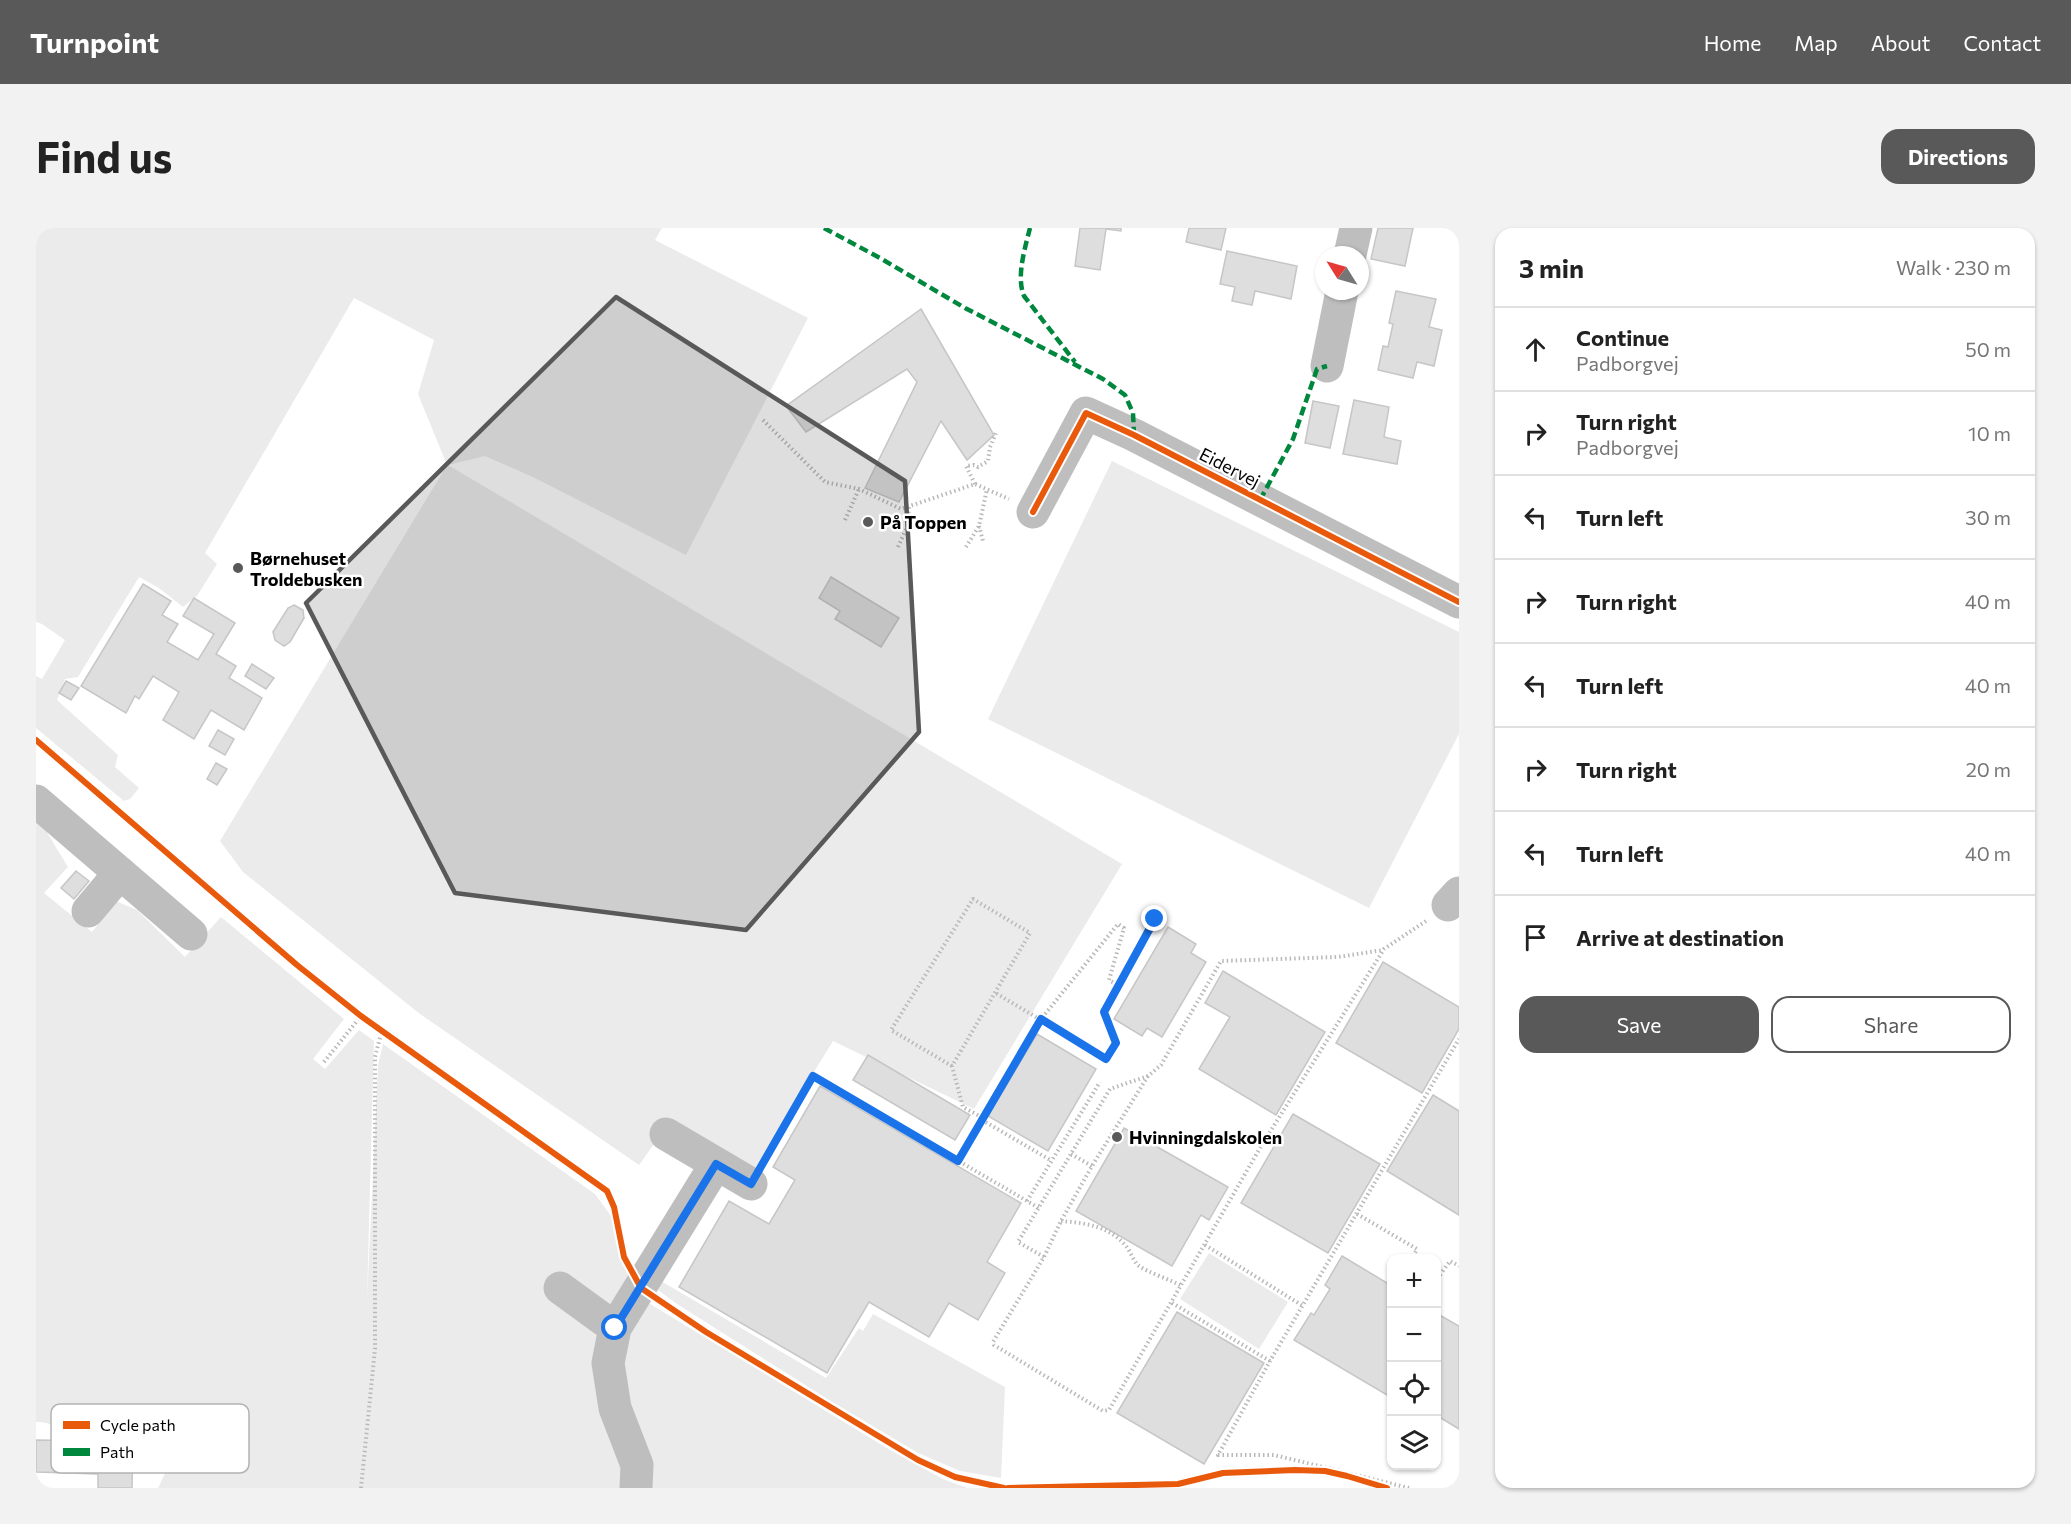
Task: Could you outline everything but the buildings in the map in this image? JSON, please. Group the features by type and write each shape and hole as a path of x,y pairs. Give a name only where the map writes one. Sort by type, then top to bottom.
{"street":[{"path":"1352,246 1356,228"},
{"path":"1327,366 1340,300"},
{"name":"Eidervej","path":"1033,512 1086,413 1134,435 1459,602"},
{"path":"36,801 191,934"},
{"path":"88,911 120,873"},
{"path":"666,1134 751,1184"},
{"path":"636,1488 637,1466 615,1408 608,1363 615,1328 716,1164"},
{"path":"560,1288 615,1328"}],"path":[{"path":"764,420 825,482 859,489 901,509 975,484"},
{"path":"996,433 990,447 988,461 978,467 966,466 975,484 1033,512"},
{"path":"845,520 859,489"},
{"path":"966,547 979,526 987,489"},
{"path":"898,547 908,525 909,506"},
{"path":"979,526 983,541"},
{"path":"952,1066 1029,933 973,899 891,1030 952,1066 963,1107 1052,1161"},
{"path":"1384,950 1338,957 1221,961 1161,1065 1148,1076 1092,1166 1044,1257 993,1342 994,1345 1103,1410 1109,1410 1260,1148 1384,950 1453,899"},
{"path":"994,992 1106,1059 1116,1043 1104,1012 1155,919"},
{"path":"958,1161 1041,1019 1118,924 1124,928 1109,980 1118,986"},
{"path":"352,1008 368,1020"},
{"path":"324,1062 361,1016"},
{"path":"375,1025 392,1036"},
{"path":"361,1488 375,1349 375,1057 382,1030"},
{"path":"1409,1488 1274,1455 1218,1455 1270,1361 1459,1039"},
{"path":"751,1184 813,1076 1039,1208"},
{"path":"1044,1257 1018,1242 1110,1089 1148,1076"},
{"path":"1027,1201 1100,1082"},
{"path":"1071,1154 1092,1166"},
{"path":"1357,1214 1416,1249 1414,1254"},
{"path":"1061,1221 1100,1227 1119,1239 1143,1268 1182,1286"},
{"path":"1205,1245 1303,1306"},
{"path":"1441,1274 1450,1261 1459,1266"},
{"path":"1172,1303 1270,1361"},
{"path":"1306,1471 1347,1476 1387,1488"}],"highlighted area":[{"path":"616,297 905,481 919,732 746,930 455,893 306,603"}],"shaded area":[{"path":"36,228 662,228 655,240 808,318 686,555 533,477 485,456 448,465 1122,864 974,1109 833,1041 755,1168 671,1120 639,1165 420,1014 243,872 220,841 447,465 418,394 434,340 354,298 205,553 217,564 197,596 183,607 159,588 139,577 78,677 65,679 57,700 118,755 115,767 139,788 130,799 124,801 36,728 36,676 42,679 65,640 36,622"},
{"path":"1112,461 1459,632 1459,734 1369,908 988,719"},
{"path":"36,818 68,867 44,893 92,932 116,901 137,910 185,957 221,917 344,1019 313,1059 325,1069 359,1030 374,1041 367,1300 378,1065 383,1044 595,1194 611,1216 621,1260 631,1279 599,1334 622,1463 623,1488 158,1488 164,1473 249,1473 249,1404 51,1404 51,1425 36,1422"},
{"path":"1209,1253 1288,1302 1259,1349 1180,1299"},
{"path":"661,1281 826,1378 859,1328 863,1331 873,1314 1005,1387 1001,1478 960,1471 918,1453 677,1304 658,1290"},
{"path":"647,1302 890,1450 943,1479 967,1488 647,1488 621,1397 626,1340"}],"marked path":[{"path":"824,228 965,308 1103,379 1125,395 1133,413 1134,435"},
{"path":"1030,228 1021,271 1024,296 1075,362"},
{"path":"1260,500 1293,439 1317,369 1327,366"}],"cycle path":[{"path":"1033,512 1086,413 1134,435 1459,602"},
{"path":"36,740 297,965 361,1016 607,1191 614,1207 624,1257 641,1288 706,1332 918,1460 955,1477 1004,1488"},
{"path":"1008,1488 1178,1484 1223,1473 1295,1470 1325,1471 1387,1488"}],"place":[{"name":"På Toppen","path":"868,522"},
{"name":"Børnehuset Troldebusken","path":"238,568"},
{"name":"Hvinningdalskolen","path":"1117,1137"}],"route":[{"path":"615,1328 716,1164 751,1184 813,1076 958,1161 1041,1019 1106,1059 1116,1043 1104,1012 1155,919"}]}
